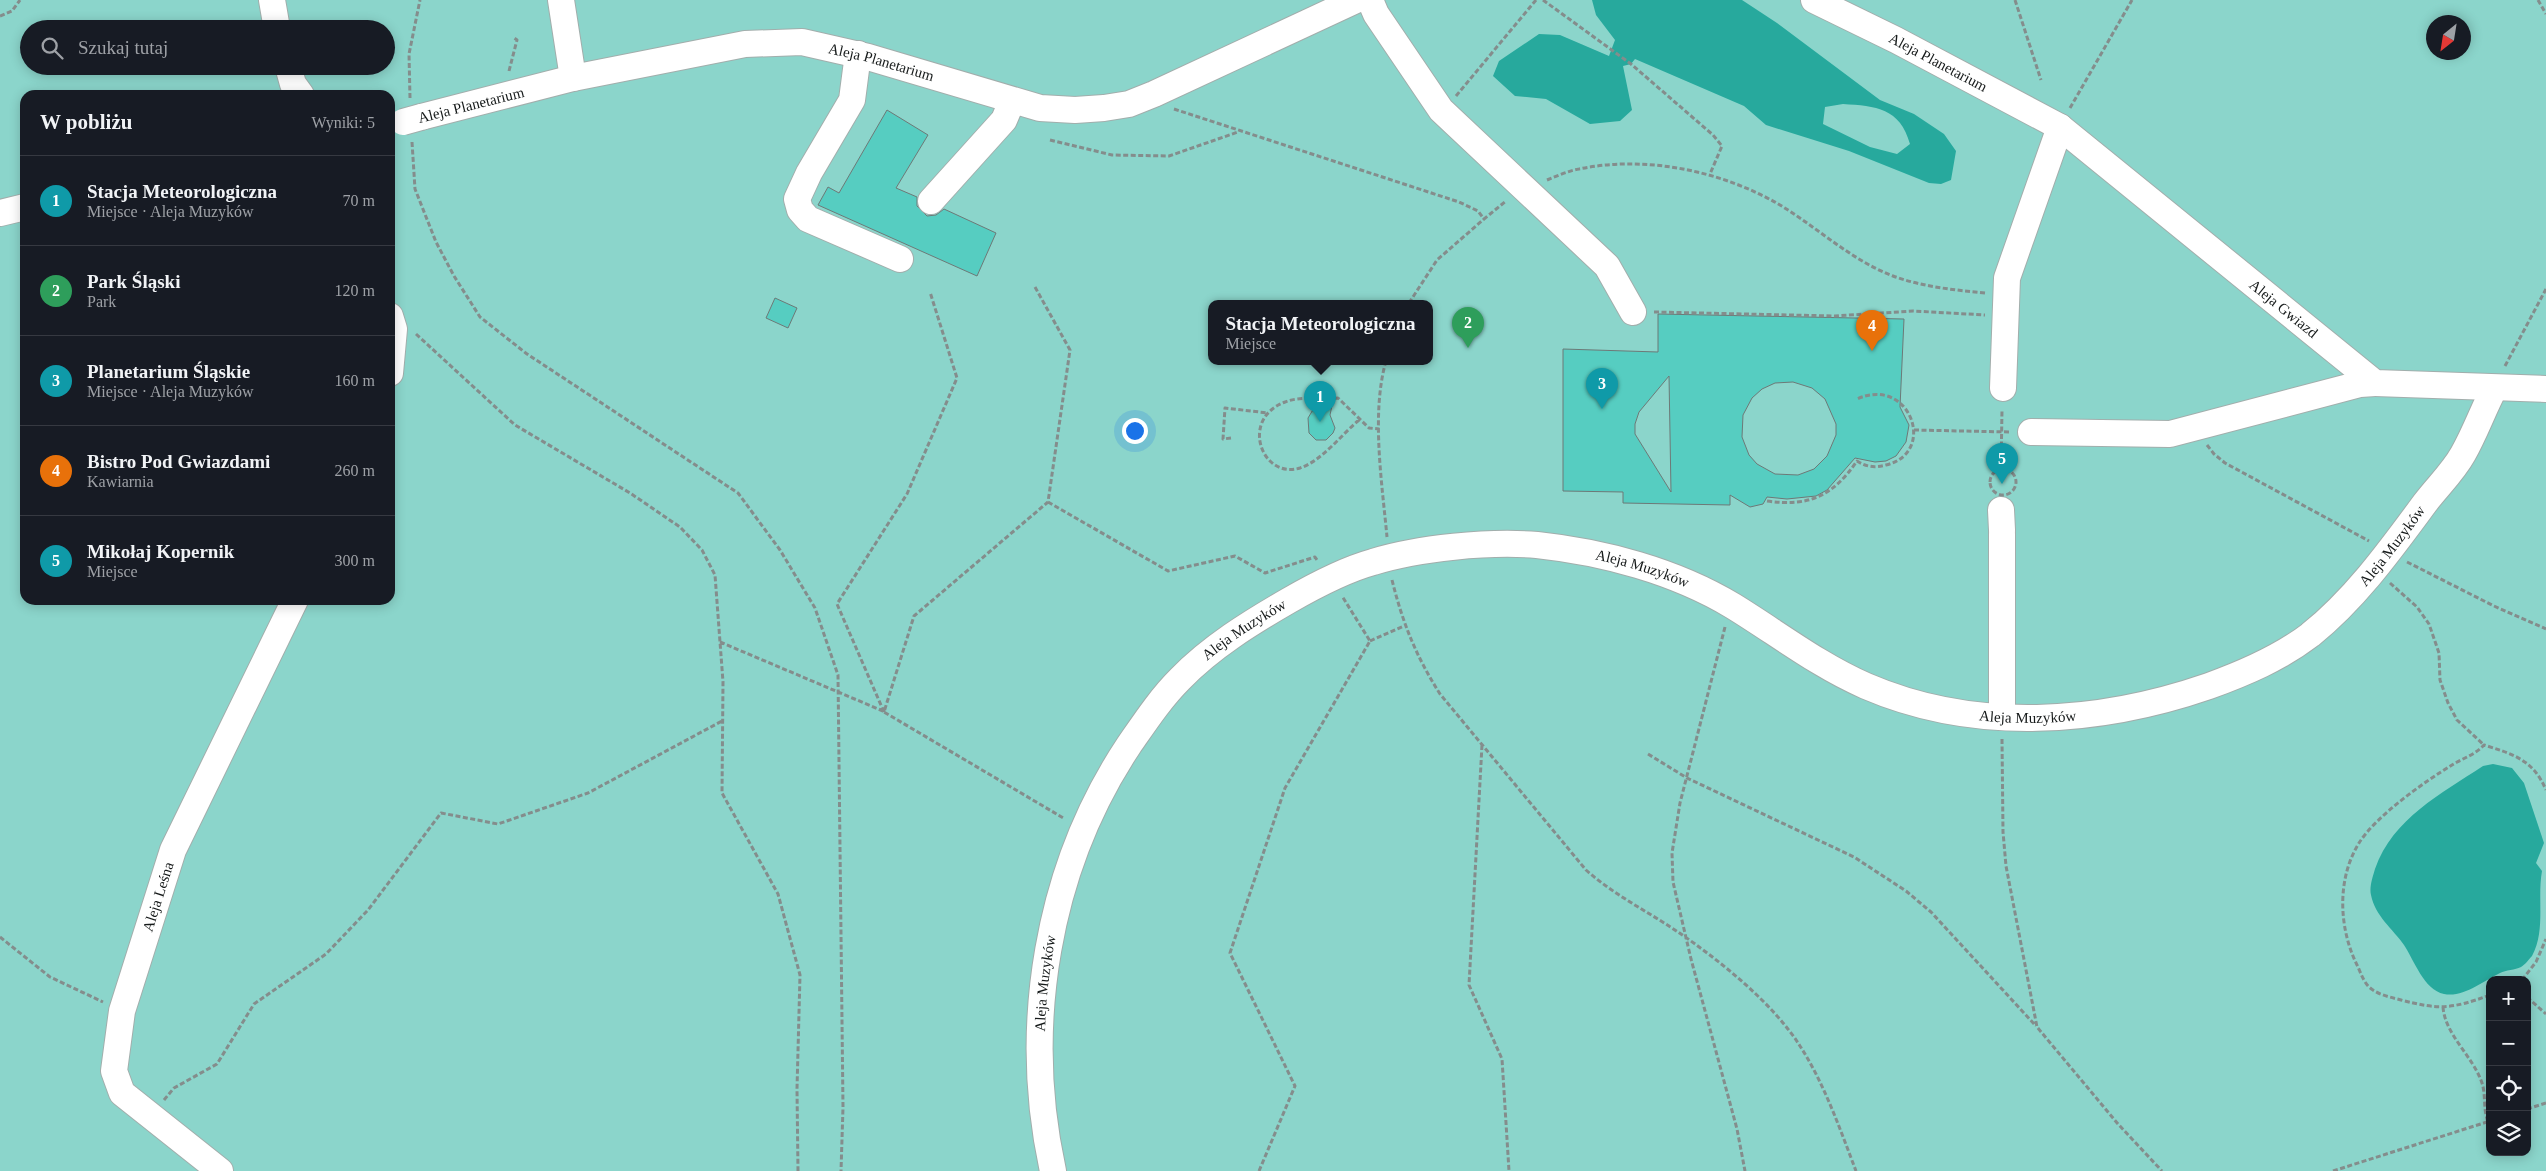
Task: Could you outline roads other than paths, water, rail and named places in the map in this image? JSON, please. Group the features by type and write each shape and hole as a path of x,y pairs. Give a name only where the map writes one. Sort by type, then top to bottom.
{"street":[{"path":"272,0 275,20"},
{"path":"561,0 573,78"},
{"name":"Aleja Planetarium","path":"407,121 506,97 573,78 745,44 802,42 858,54 1040,108 1074,110 1129,104 1356,0"},
{"path":"1370,0 1376,14 1441,110 1607,266 1633,312"},
{"name":"Aleja Planetarium","path":"1814,0 1896,40 2060,127"},
{"path":"858,54 852,100 809,173 797,199 800,210 808,219 900,259"},
{"path":"290,75 297,90"},
{"path":"931,201 1004,120 1012,101"},
{"path":"2003,388 2007,278 2060,127"},
{"name":"Aleja Gwiazd","path":"2060,127 2375,383"},
{"path":"0,213 20,208"},
{"path":"2031,432 2170,434 2360,384 2546,389"},
{"name":"Aleja Muzyków","path":"1053,1171 1041,1091 1040,1023 1051,934 1066,876 1083,830 1123,755 1156,708 1181,678 1226,639 1278,607 1332,579 1371,562 1474,546 1536,545 1579,552 1650,569 1712,594 1831,668 1872,689 1942,709 2002,718 2058,718 2101,714 2156,702 2223,681 2278,657 2320,626 2382,561 2459,461 2478,428 2494,388"},
{"path":"2002,525 2002,718"},
{"name":"Aleja Leśna","path":"220,1171 151,1118 122,1093 114,1071 122,1011 173,850 293,605"}],"water":[{"path":"1592,0 1742,0 1777,23 1880,100 1914,114 1944,134 1956,151 1951,180 1941,184 1929,183 1849,151 1766,125 1744,106 1635,59 1631,64 1623,66 1632,110 1620,121 1590,124 1546,99 1515,96 1493,76 1499,61 1539,34 1560,35 1609,56 1615,40 1596,15","holes":["1843,104 1866,106 1885,111 1900,123 1906,132 1910,144 1897,154 1870,147 1823,124 1825,107"]},
{"path":"2493,764 2512,768 2524,783 2544,843 2536,863 2542,871 2539,936 2532,956 2521,967 2495,976 2486,976 2486,981 2458,994 2444,994 2431,987 2420,974 2404,945 2380,916 2373,903 2370,889 2375,869 2383,851 2406,821 2435,797 2483,766"}],"place":[{"name":"Park Śląski","path":"1468,348"},
{"name":"Bistro Pod Gwiazdami","path":"1872,351"},
{"name":"Planetarium Śląskie","path":"1602,409"},
{"name":"Stacja Meteorologiczna","path":"1320,422"},
{"name":"Mikołaj Kopernik","path":"2002,484"}]}
